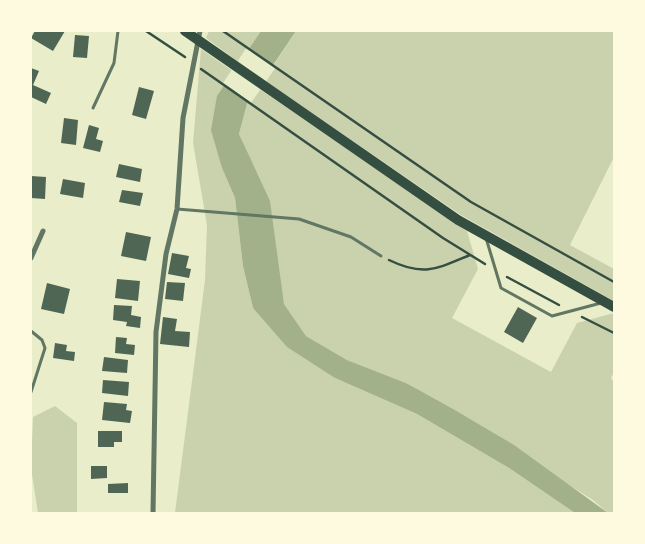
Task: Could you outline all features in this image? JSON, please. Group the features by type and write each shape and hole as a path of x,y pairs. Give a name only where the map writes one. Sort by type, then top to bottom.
{"main road":[{"path":"185,31 458,220 614,307"}],"street":[{"path":"153,513 156,332 166,254 177,209 183,118 200,31"},
{"path":"31,258 42,231"}],"lane":[{"path":"92,108 114,63 118,31"},
{"path":"177,209 218,214 299,219 351,237 381,256"},
{"path":"485,235 501,288 552,316 604,302"},
{"path":"31,331 42,340 45,348 31,392"}],"path":[{"path":"146,31 190,60"},
{"path":"223,31 471,202 614,282"},
{"path":"198,66 470,255 571,312 614,333"},
{"path":"381,256 407,269 419,271 438,268 470,255"}],"shaded area":[{"path":"209,31 261,31 240,63 206,38"},
{"path":"261,31 296,31 247,104 239,134 270,201 284,304 306,336 347,360 406,383 453,409 514,445 608,513 575,513 509,468 417,414 335,378 287,347 253,308 243,266 235,198 222,168 211,130 217,96"},
{"path":"296,31 614,31 614,157 570,245 614,269 614,301 461,215 264,80"},
{"path":"201,49 234,72 222,168 235,198 243,266 253,308 335,378 417,414 509,468 575,513 175,513 205,280 207,225 193,143"},
{"path":"258,88 467,231 478,269 452,318 551,372 577,323 614,313 614,372 611,378 614,382 614,513 608,513 593,500 406,383 347,360 306,336 284,304 276,259 253,168 239,134 247,104"},
{"path":"55,406 77,423 77,513 38,513 31,468 33,417"}],"pier":[{"path":"247,47 276,67 251,103 223,83"}],"building":[{"path":"35,31 65,31 53,51 31,38"},
{"path":"75,35 89,36 87,58 73,57"},
{"path":"31,68 39,71 33,85 51,93 46,104 31,97"},
{"path":"139,87 154,91 146,119 132,115"},
{"path":"64,118 78,120 76,145 61,143"},
{"path":"89,125 99,128 96,139 103,141 100,152 83,148"},
{"path":"119,164 142,169 140,182 116,177"},
{"path":"31,176 46,177 45,199 31,198"},
{"path":"63,179 85,183 83,198 60,194"},
{"path":"122,190 143,193 140,206 119,202"},
{"path":"126,232 151,237 146,261 121,256"},
{"path":"172,253 189,256 186,268 191,269 189,278 168,274"},
{"path":"117,279 140,281 138,301 115,298"},
{"path":"167,282 185,283 183,301 165,299"},
{"path":"47,283 70,289 64,314 41,309"},
{"path":"114,305 132,306 131,315 141,317 140,328 126,326 127,322 113,320"},
{"path":"518,307 537,318 523,343 504,332"},
{"path":"163,317 177,319 175,331 190,332 189,347 160,344"},
{"path":"116,337 127,338 126,344 135,345 134,355 115,353"},
{"path":"55,343 67,345 66,351 75,352 74,361 53,358"},
{"path":"104,357 128,360 127,373 102,371"},
{"path":"103,380 129,382 128,396 102,393"},
{"path":"104,402 127,404 126,410 132,411 130,423 102,420"},
{"path":"98,431 122,431 122,442 114,442 114,447 98,447"},
{"path":"91,466 107,466 107,478 91,479"},
{"path":"128,483 128,493 108,493 108,484"}]}
